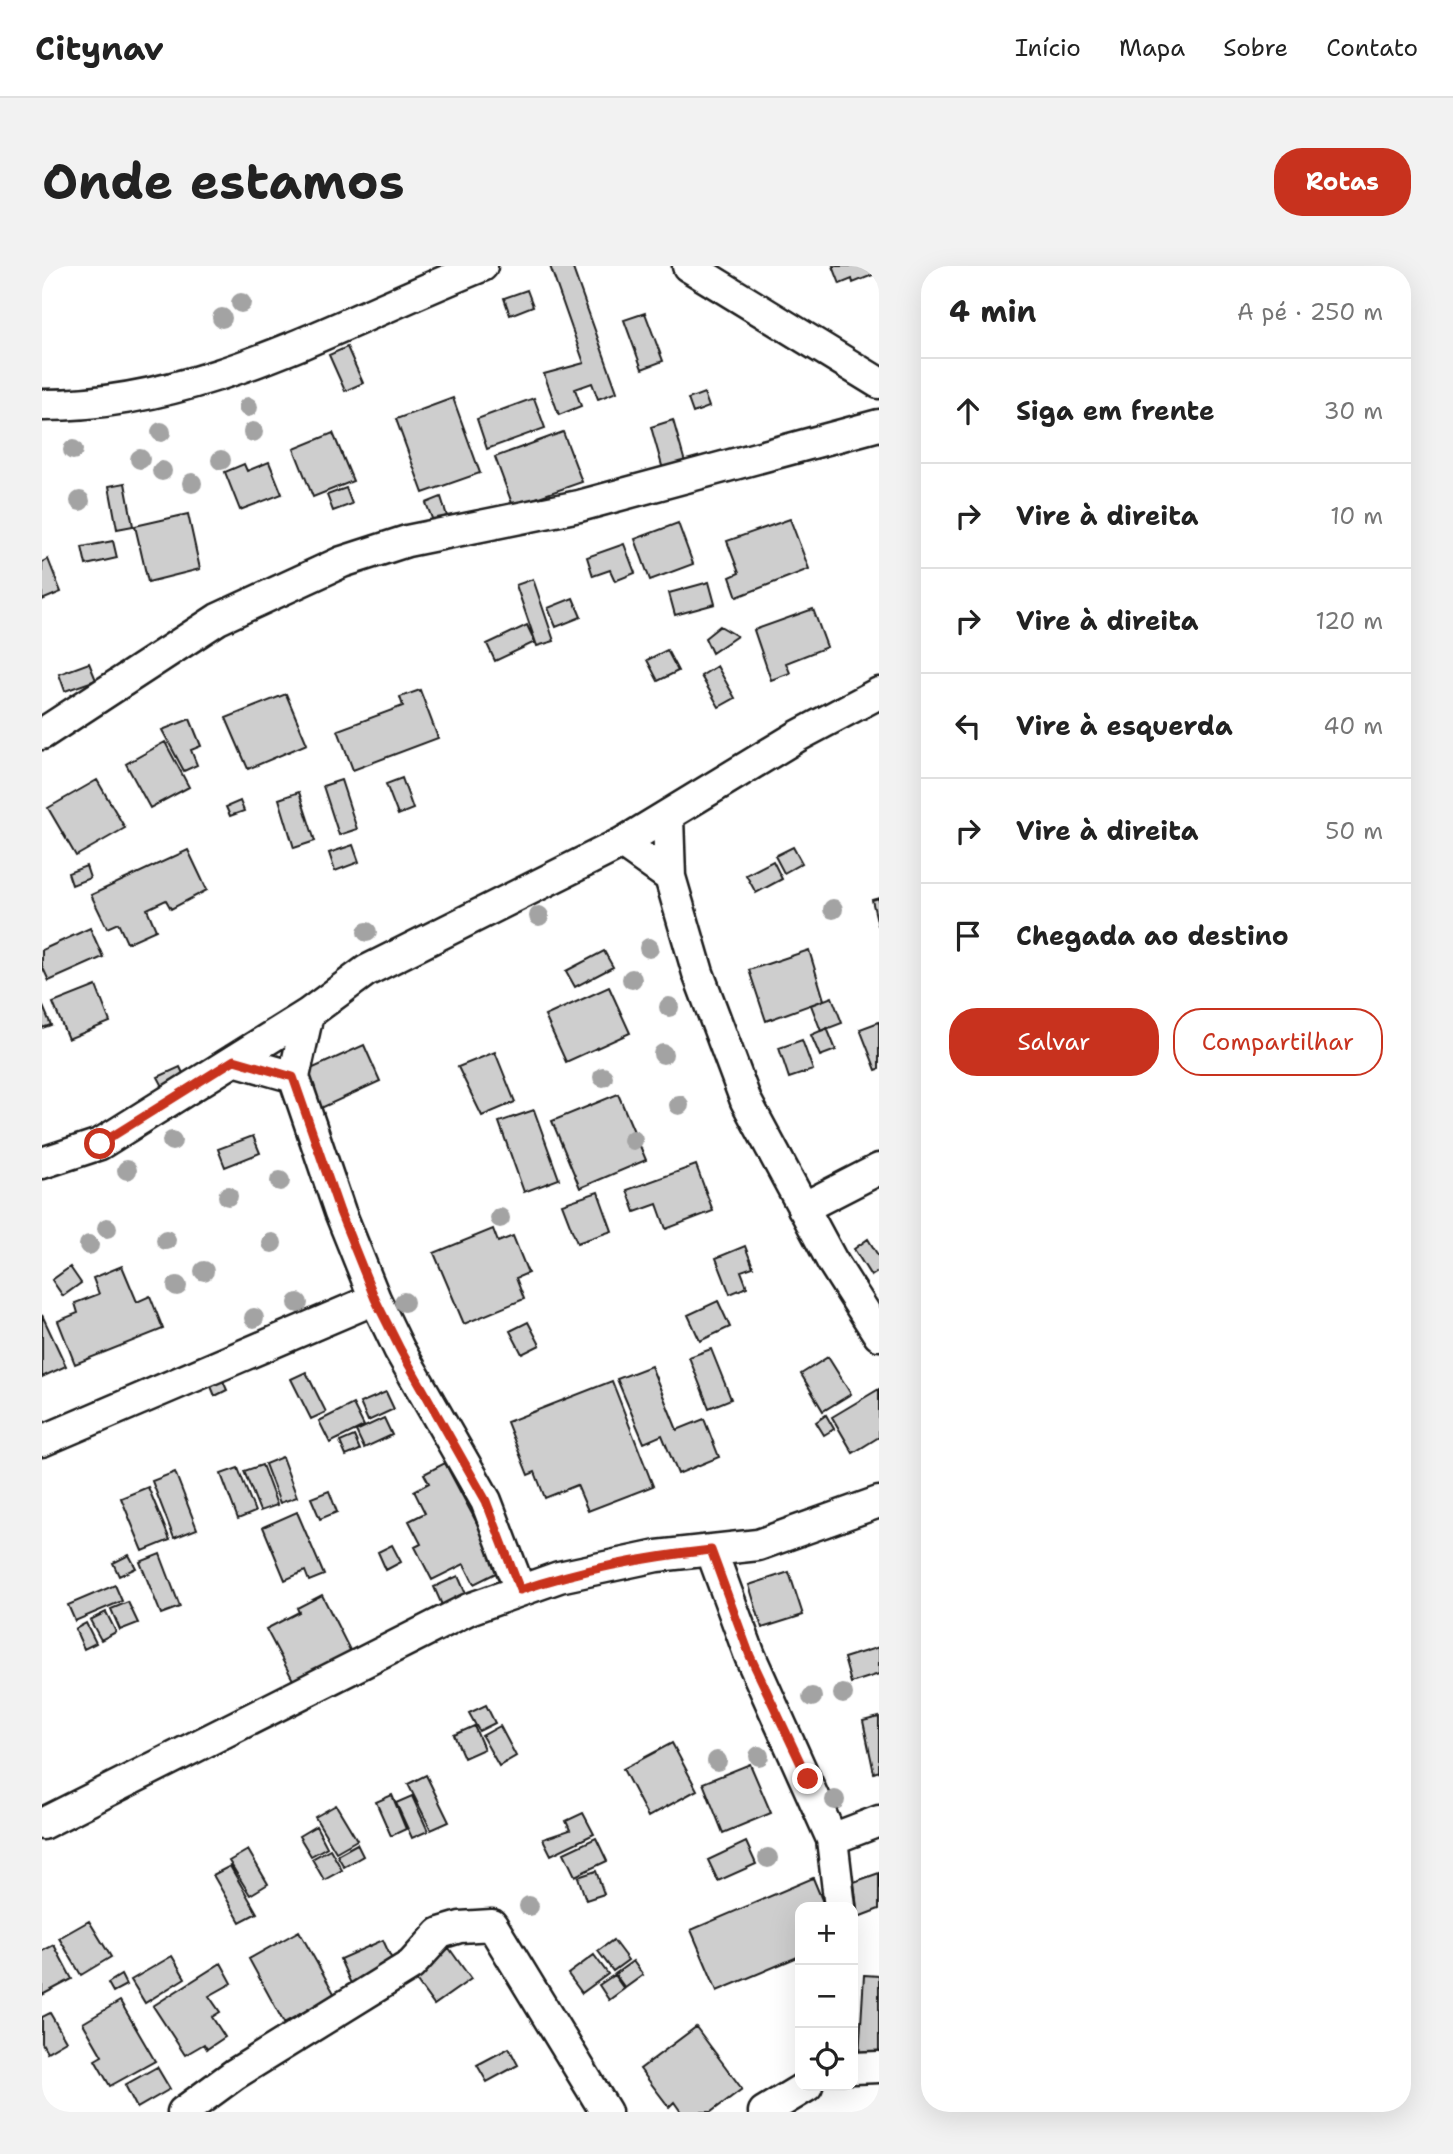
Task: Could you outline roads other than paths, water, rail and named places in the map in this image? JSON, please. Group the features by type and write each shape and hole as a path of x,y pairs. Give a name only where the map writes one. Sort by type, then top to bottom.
{"street":[{"path":"42,405 73,405 141,394 233,371 319,339 482,266"},
{"path":"688,266 879,383"},
{"path":"42,734 218,619 342,562 407,541 579,506 879,425"},
{"path":"42,1163 100,1144 308,1014 366,971 622,843 798,736 879,693"},
{"path":"668,817 670,877 698,973 746,1101 832,1261 879,1335"},
{"path":"622,843 670,877"},
{"path":"308,1014 293,1077 340,1212 375,1299 400,1349 486,1501 520,1590"},
{"path":"234,1060 293,1077"},
{"path":"803,1208 879,1170"},
{"path":"42,1441 375,1299"},
{"path":"42,1825 469,1609 559,1577 657,1556 758,1545 879,1503"},
{"path":"711,1550 750,1656 832,1839 839,1902"},
{"path":"832,1839 879,1821"},
{"path":"183,2112 235,2074 411,1965 440,1933 460,1927 492,1925 606,2112"},
{"path":"858,2068 879,2067"},
{"path":"764,2112 799,2091"}]}
